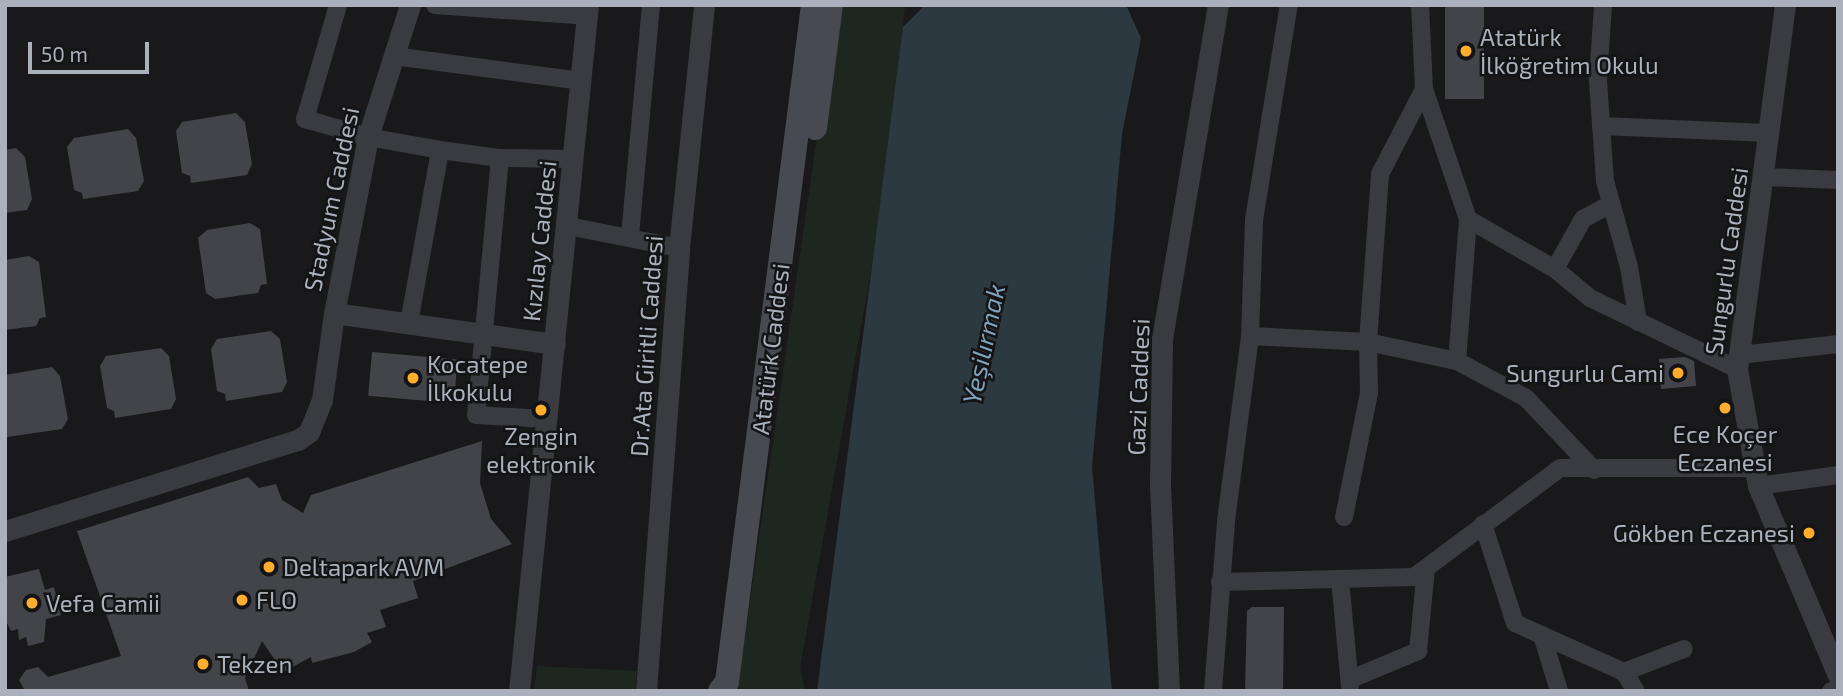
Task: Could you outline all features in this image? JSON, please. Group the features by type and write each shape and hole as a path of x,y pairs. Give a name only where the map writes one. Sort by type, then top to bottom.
{"main road":[{"name":"Atatürk Caddesi","path":"720,691 727,682 813,5"},
{"name":"Atatürk Caddesi","path":"742,691 831,5"}],"street":[{"path":"338,5 305,119 368,137 440,150 500,158 574,159"},
{"name":"Stadyum Caddesi","path":"410,5 368,137 334,313 555,344"},
{"path":"436,5 588,11"},
{"path":"630,236 651,5"},
{"name":"Dr.Ata Giritli Caddesi","path":"646,691 679,248 704,5"},
{"name":"Gazi Caddesi","path":"1169,691 1160,485 1162,339 1218,5"},
{"path":"1275,79 1272,58 1279,5"},
{"path":"1213,691 1220,582 1250,336 1254,220 1289,5"},
{"path":"1420,5 1423,89 1468,219 1457,361"},
{"path":"1602,5 1601,126 1605,181 1629,267 1638,322"},
{"name":"Sungurlu Caddesi","path":"1785,5 1738,362 1755,477 1838,675"},
{"name":"Kızılay Caddesi","path":"519,691 588,11"},
{"path":"394,55 581,81"},
{"path":"1344,517 1369,393 1368,342 1380,174 1423,89"},
{"path":"1601,126 1769,134"},
{"path":"409,323 440,150"},
{"path":"500,158 476,415 546,419"},
{"path":"1764,177 1838,180"},
{"path":"1555,269 1583,219 1611,204"},
{"path":"1468,219 1555,269 1590,298 1638,322 1738,362 1838,344"},
{"path":"568,226 630,236 679,248"},
{"path":"5,531 298,440 309,432 322,400 334,313"},
{"path":"1250,336 1368,342 1457,361 1526,398 1594,470"},
{"path":"1220,582 1414,577 1560,468 1755,477 1838,475"},
{"path":"1483,524 1515,623 1624,672 1636,691"},
{"path":"1340,579 1350,685 1418,651 1426,568"},
{"path":"1542,635 1559,691"},
{"path":"1624,672 1684,649"},
{"path":"1831,691 1838,688"}],"shaded area":[{"path":"836,5 905,5 891,159 800,668 805,691 737,691"},
{"path":"537,666 637,671 635,691 534,691"}],"water":[{"name":"Yeşilırmak","path":"925,5 1126,5 1141,38 1122,134 1092,467 1112,691 817,691 903,27"}],"building":[{"name":"Atatürk İlköğretim Okulu","path":"1445,5 1484,5 1484,99 1445,99"},
{"path":"236,113 245,122 252,164 247,175 191,183 190,176 182,173 176,131 182,122"},
{"path":"128,129 136,138 144,181 138,191 83,199 82,193 74,190 67,147 74,138"},
{"path":"16,148 25,157 32,199 27,210 5,213 5,150"},
{"path":"250,223 260,229 267,284 261,285 258,293 215,299 206,293 198,238 207,230"},
{"path":"29,256 39,262 46,317 40,318 36,326 5,330 5,260"},
{"path":"271,331 280,339 287,382 282,392 226,401 225,394 217,391 211,349 217,339"},
{"path":"161,348 169,356 176,399 171,409 115,418 114,411 107,408 100,366 106,356"},
{"name":"Kocatepe İlkokulu","path":"372,352 458,359 454,403 368,396"},
{"name":"Sungurlu Cami","path":"1685,357 1694,361 1696,386 1661,389 1659,359"},
{"path":"52,367 60,376 68,419 62,429 7,437 5,375"},
{"name":"Deltapark AVM","path":"482,441 480,483 491,519 512,544 413,581 418,598 380,610 386,627 367,633 372,642 354,652 312,663 311,657 283,672 262,641 245,678 249,691 25,691 19,680 26,670 38,667 48,677 121,656 77,531 248,477 259,488 276,484 282,500 303,513 311,495"},
{"name":"Vefa Camii","path":"39,569 45,590 54,587 61,615 46,619 44,642 28,646 26,637 19,640 18,629 11,631 5,619 5,577"},
{"path":"1252,607 1284,607 1283,691 1245,691 1247,611"}],"place":[{"name":"Atatürk İlköğretim Okulu","path":"1466,51"},
{"name":"Sungurlu Cami","path":"1678,373"},
{"name":"Kocatepe İlkokulu","path":"413,378"},
{"name":"Ece Koçer Eczanesi","path":"1725,408"},
{"name":"Zengin elektronik","path":"541,410"},
{"name":"Gökben Eczanesi","path":"1809,533"},
{"name":"Deltapark AVM","path":"269,567"},
{"name":"FLO","path":"242,600"},
{"name":"Vefa Camii","path":"32,603"},
{"name":"Tekzen","path":"203,664"}]}
